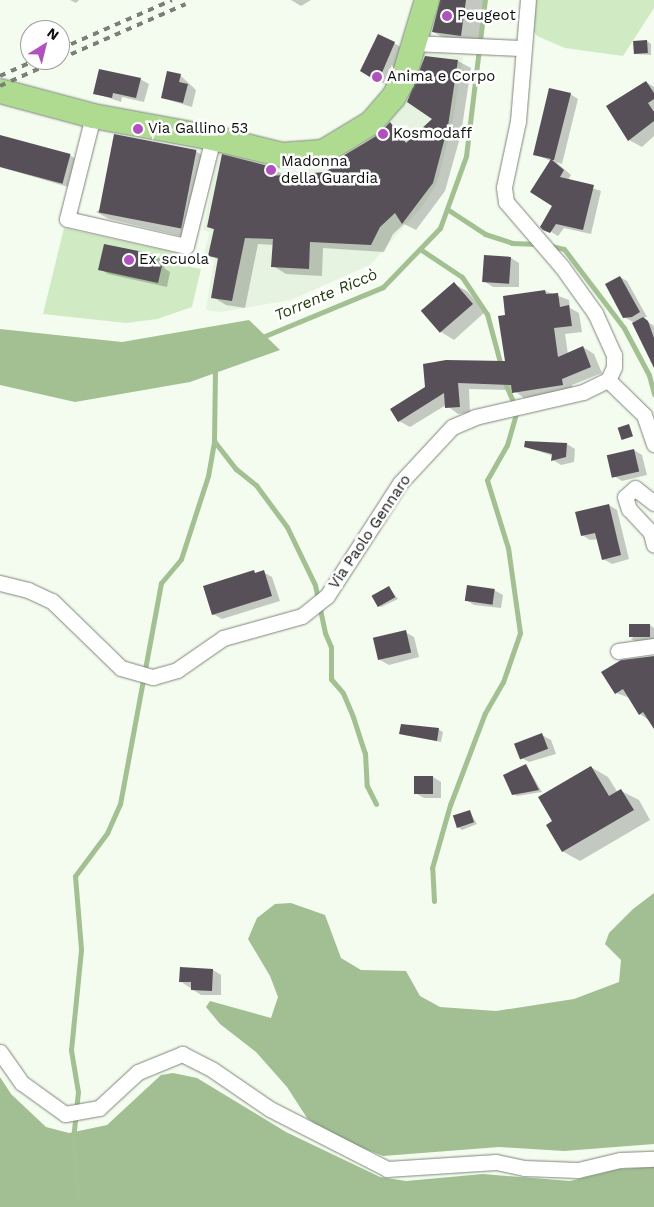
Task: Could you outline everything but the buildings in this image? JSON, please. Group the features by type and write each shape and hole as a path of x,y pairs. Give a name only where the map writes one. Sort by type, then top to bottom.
{"main road":[{"path":"0,91 93,116 213,138 282,155 323,152 358,133 382,113 403,80 427,0"}],"street":[{"path":"528,0 518,48 518,121 504,187 506,202 562,267 595,313 614,356 614,367 608,380 644,415 654,444"},
{"path":"415,43 518,48"},
{"path":"93,116 67,219 186,246 213,138"},
{"name":"Via Paolo Gennaro","path":"0,583 28,590 52,601 120,668 153,678 176,670 223,638 302,616 327,596 400,482 452,427 475,416 582,392 608,380"},
{"path":"654,503 635,488 625,497 629,509 651,533 654,545"},
{"path":"618,651 654,646"},
{"path":"0,1052 22,1083 65,1114 99,1108 138,1072 182,1054 213,1070 270,1109 387,1169 496,1162 524,1168 578,1170 620,1160 654,1159"}],"shaded area":[{"path":"536,0 654,0 654,8 623,56 565,48 537,36 531,26"},
{"path":"421,52 463,57 452,126 437,183 424,204 370,265 291,300 220,312 206,310 214,260 203,258 210,232 203,230 219,149 277,161 274,172 324,168 342,152"},
{"path":"64,228 195,257 191,267 201,269 192,307 157,319 126,323 43,314"},
{"path":"249,320 280,350 190,382 75,402 0,385 0,329 122,342"},
{"path":"654,893 654,1144 564,1151 499,1147 383,1156 332,1136 307,1118 287,1087 256,1052 220,1024 206,1007 210,1001 271,1018 278,997 270,976 248,939 257,918 275,904 291,903 325,915 341,958 361,970 406,971 420,996 440,1007 496,1011 574,999 619,982 621,960 605,944 609,933 633,909"},
{"path":"173,1073 197,1078 286,1132 380,1177 406,1181 483,1174 570,1181 619,1169 654,1167 654,1207 0,1207 0,1077 11,1094 46,1127 69,1133 107,1125 161,1075"}],"waterway":[{"name":"Torrente Riccò","path":"260,338 383,287 440,228 466,156 485,0"},
{"path":"447,209 485,234 512,243 538,244"},
{"path":"547,245 564,249 624,328 649,375 654,394"},
{"path":"420,249 462,277 487,314 501,366"},
{"path":"78,1197 73,1140 78,1092 71,1050 81,949 75,876 107,833 120,804 161,583 181,559 208,476 214,441 215,368"},
{"path":"434,901 432,868 450,805 485,713 503,682 520,633 508,548 487,480 507,445 517,411 504,380"},
{"path":"214,441 236,469 256,485 287,527 315,585 325,633 331,647 331,679 343,693 353,717 365,753 367,786 376,804"}],"railway":[{"path":"70,45 172,0"},
{"path":"70,55 186,4"},
{"path":"0,76 20,67"},
{"path":"0,86 36,70"}],"place":[{"name":"Peugeot","path":"447,16"},
{"name":"Anima e Corpo","path":"377,77"},
{"name":"Via Gallino 53","path":"138,129"},
{"name":"Kosmodaff","path":"383,134"},
{"name":"Madonna della Guardia","path":"271,170"},
{"name":"Ex scuola","path":"129,260"}]}
